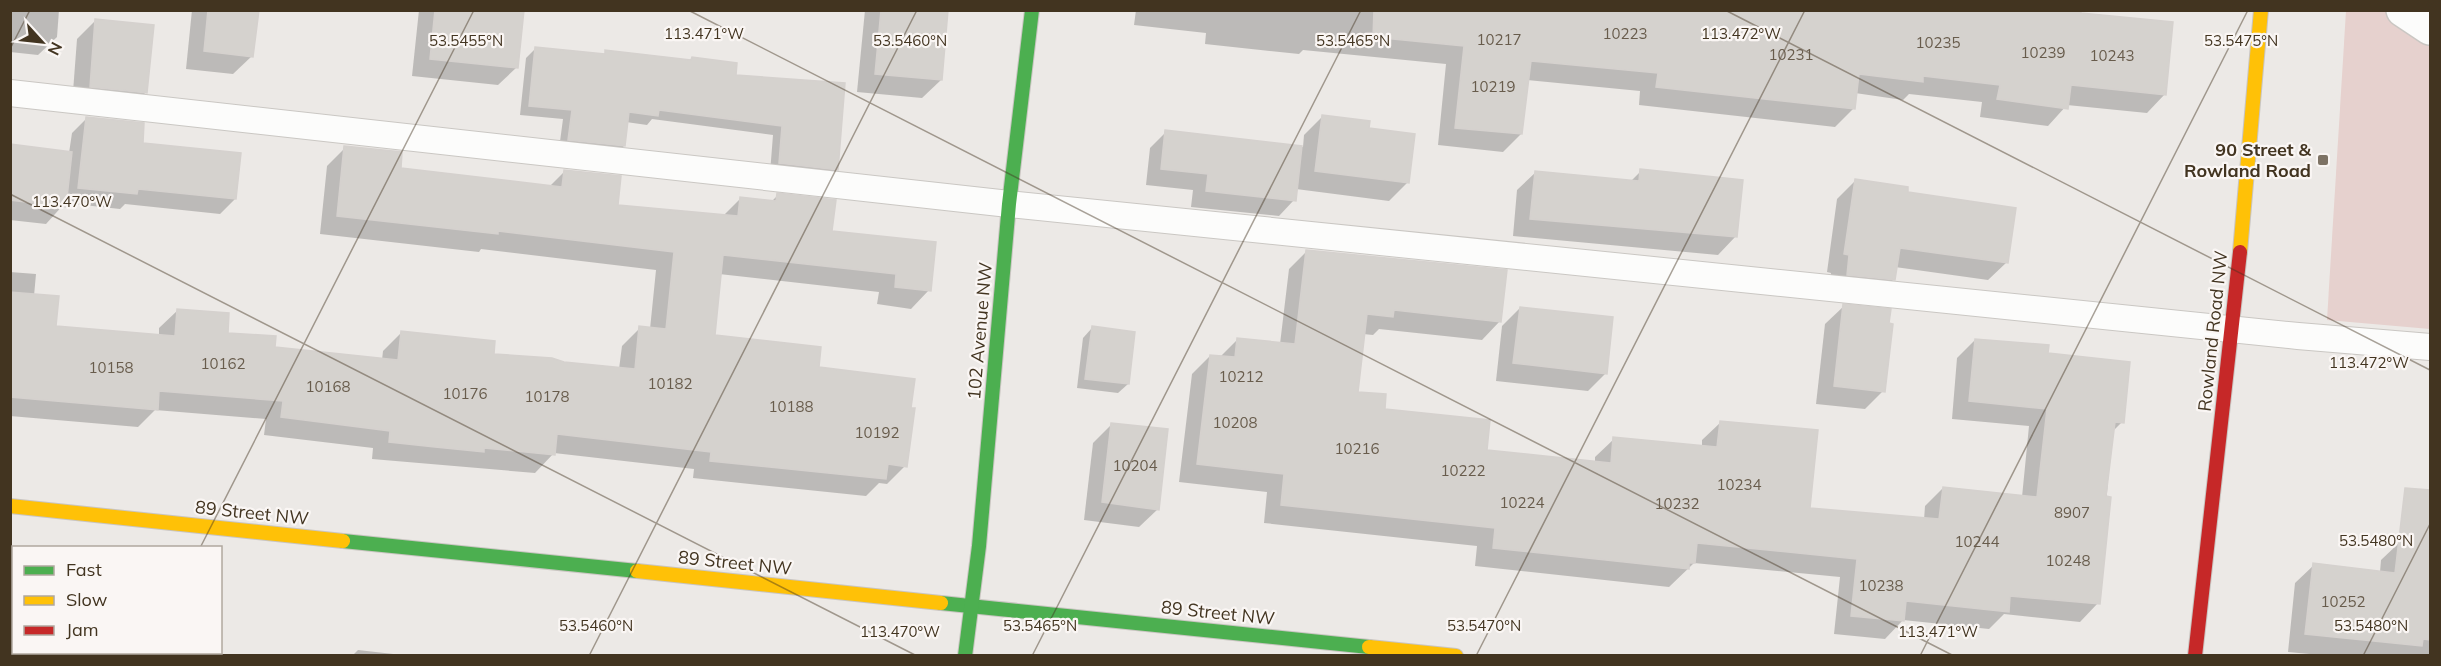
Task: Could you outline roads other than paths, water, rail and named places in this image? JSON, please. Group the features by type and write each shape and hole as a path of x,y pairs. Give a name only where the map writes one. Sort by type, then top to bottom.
{"street":[{"name":"102 Avenue NW","path":"965,656 979,546 1009,204 1032,10"},
{"name":"Rowland Road NW","path":"2195,656 2233,329 2261,10"},
{"path":"2403,10 2430,28"},
{"name":"89 Street NW","path":"10,506 1456,656"}],"lane":[{"path":"10,93 1009,204 2233,329 2430,347"}],"place":[{"name":"90 Street & Rowland Road","path":"2323,160"}]}
